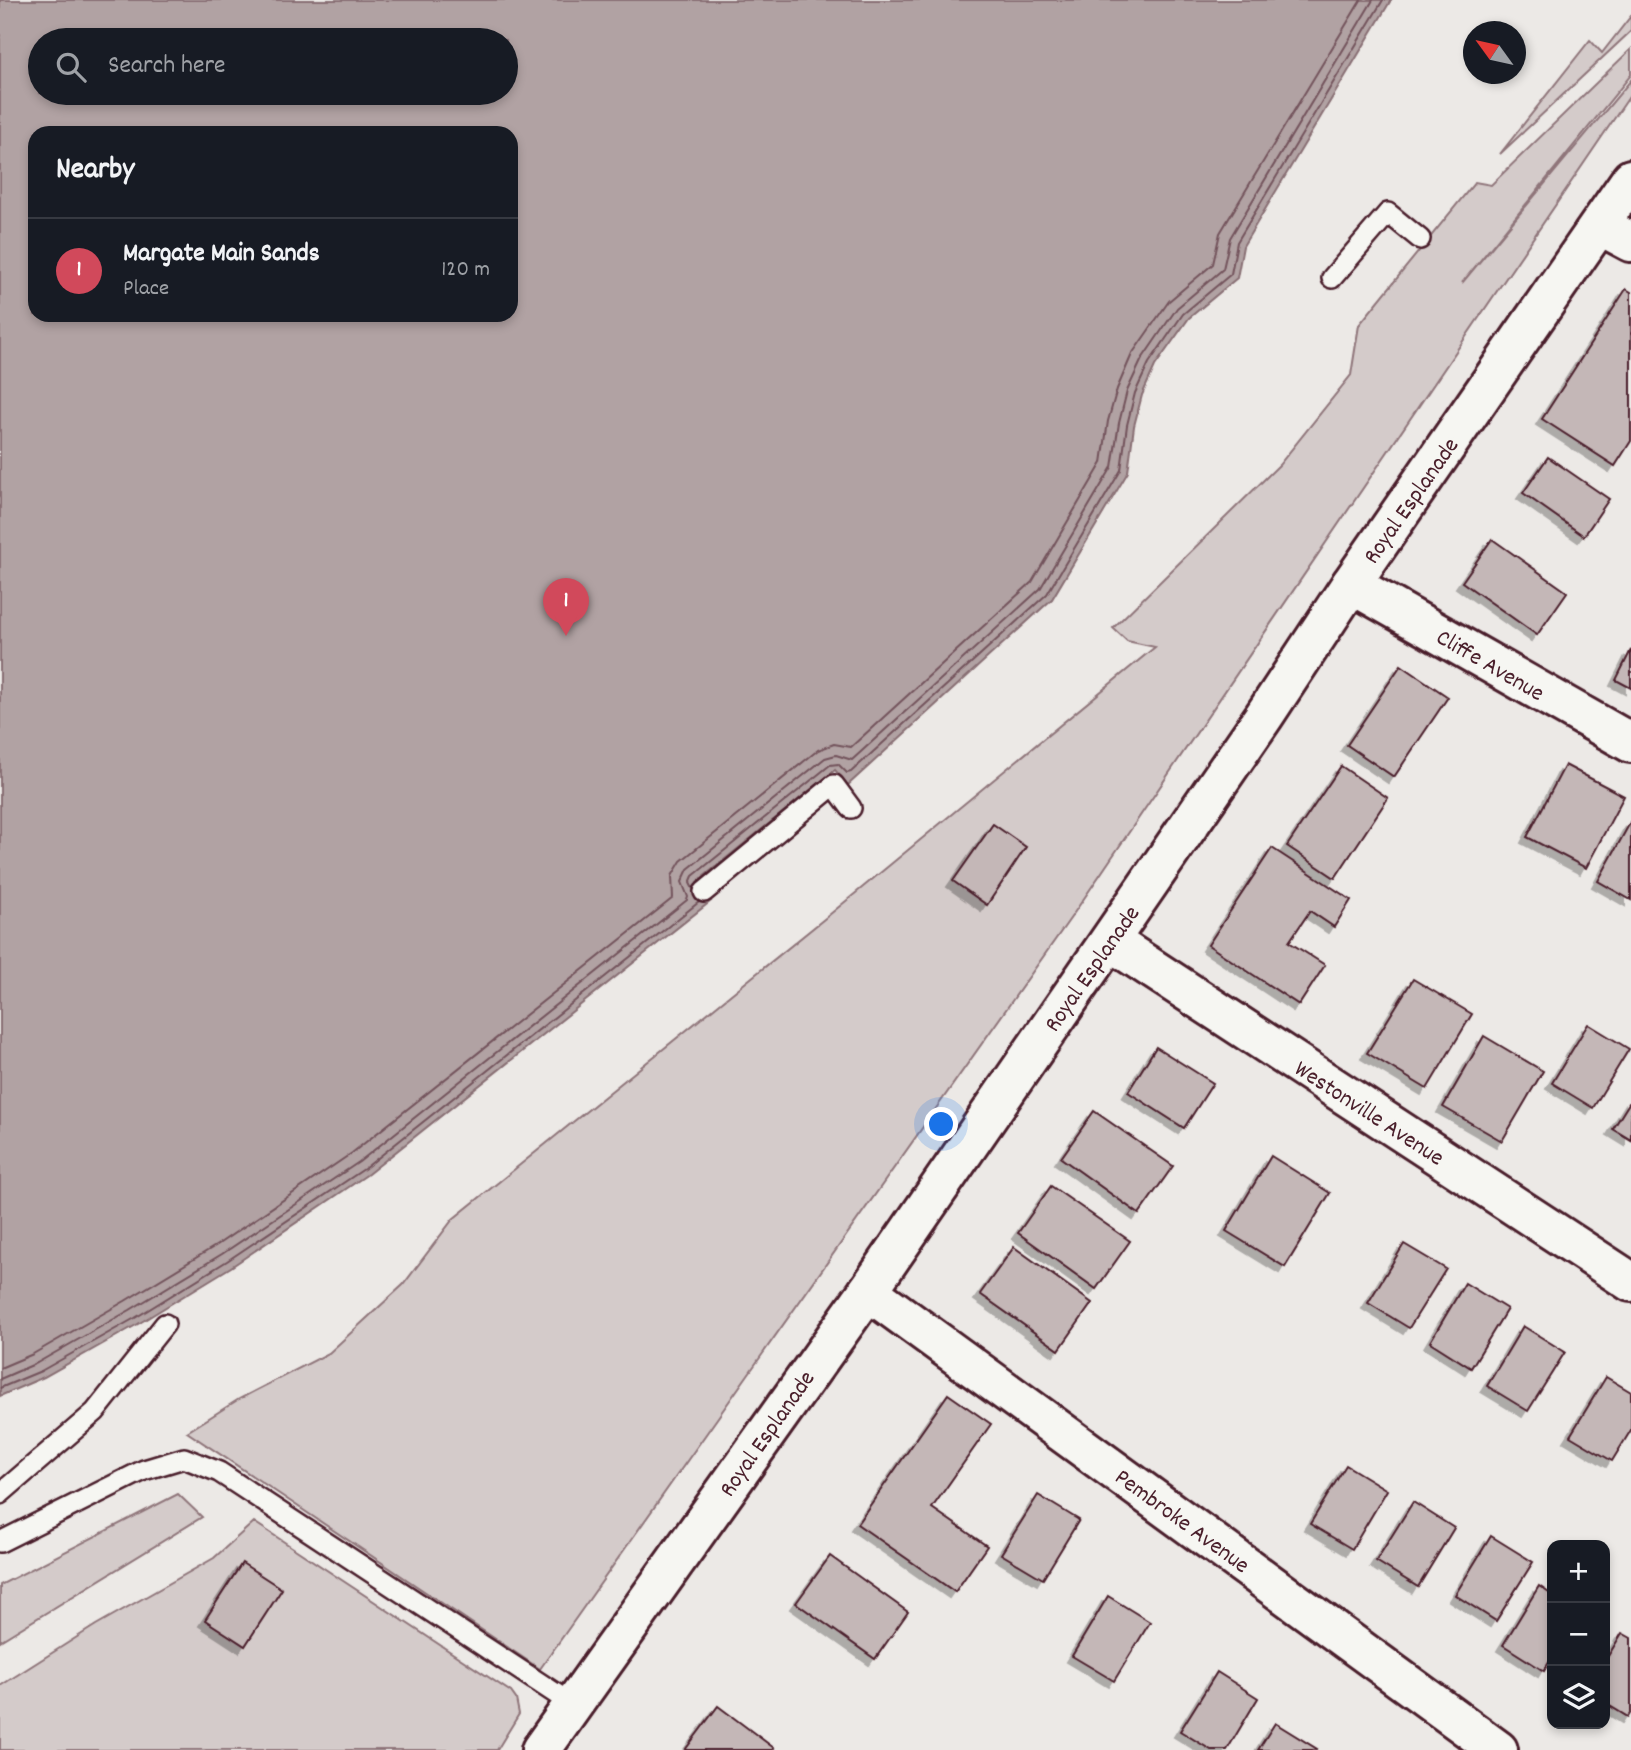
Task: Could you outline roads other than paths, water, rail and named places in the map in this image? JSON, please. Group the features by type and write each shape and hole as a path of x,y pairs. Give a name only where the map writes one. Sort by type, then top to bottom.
{"street":[{"name":"Royal Esplanade","path":"541,1750 867,1291 1110,942 1265,716 1351,584 1616,234 1631,179"},
{"name":"Cliffe Avenue","path":"1351,584 1631,743"},
{"name":"Westonville Avenue","path":"1110,942 1631,1282"},
{"name":"Pembroke Avenue","path":"867,1291 1498,1750"}],"lane":[{"path":"1332,278 1388,213 1420,239"},
{"path":"704,892 834,785 851,808"},
{"path":"0,1494 95,1412 165,1324"},
{"path":"0,1542 144,1470 184,1458 231,1479 573,1704"}],"water":[{"path":"0,0 1391,0 1243,246 1237,278 1189,318 1155,366 1142,395 1134,426 1128,472 1052,599 848,785 835,770 697,882 711,901 368,1174 231,1267 44,1377 0,1396"}],"place":[{"name":"Margate Main Sands","path":"566,636"}]}
